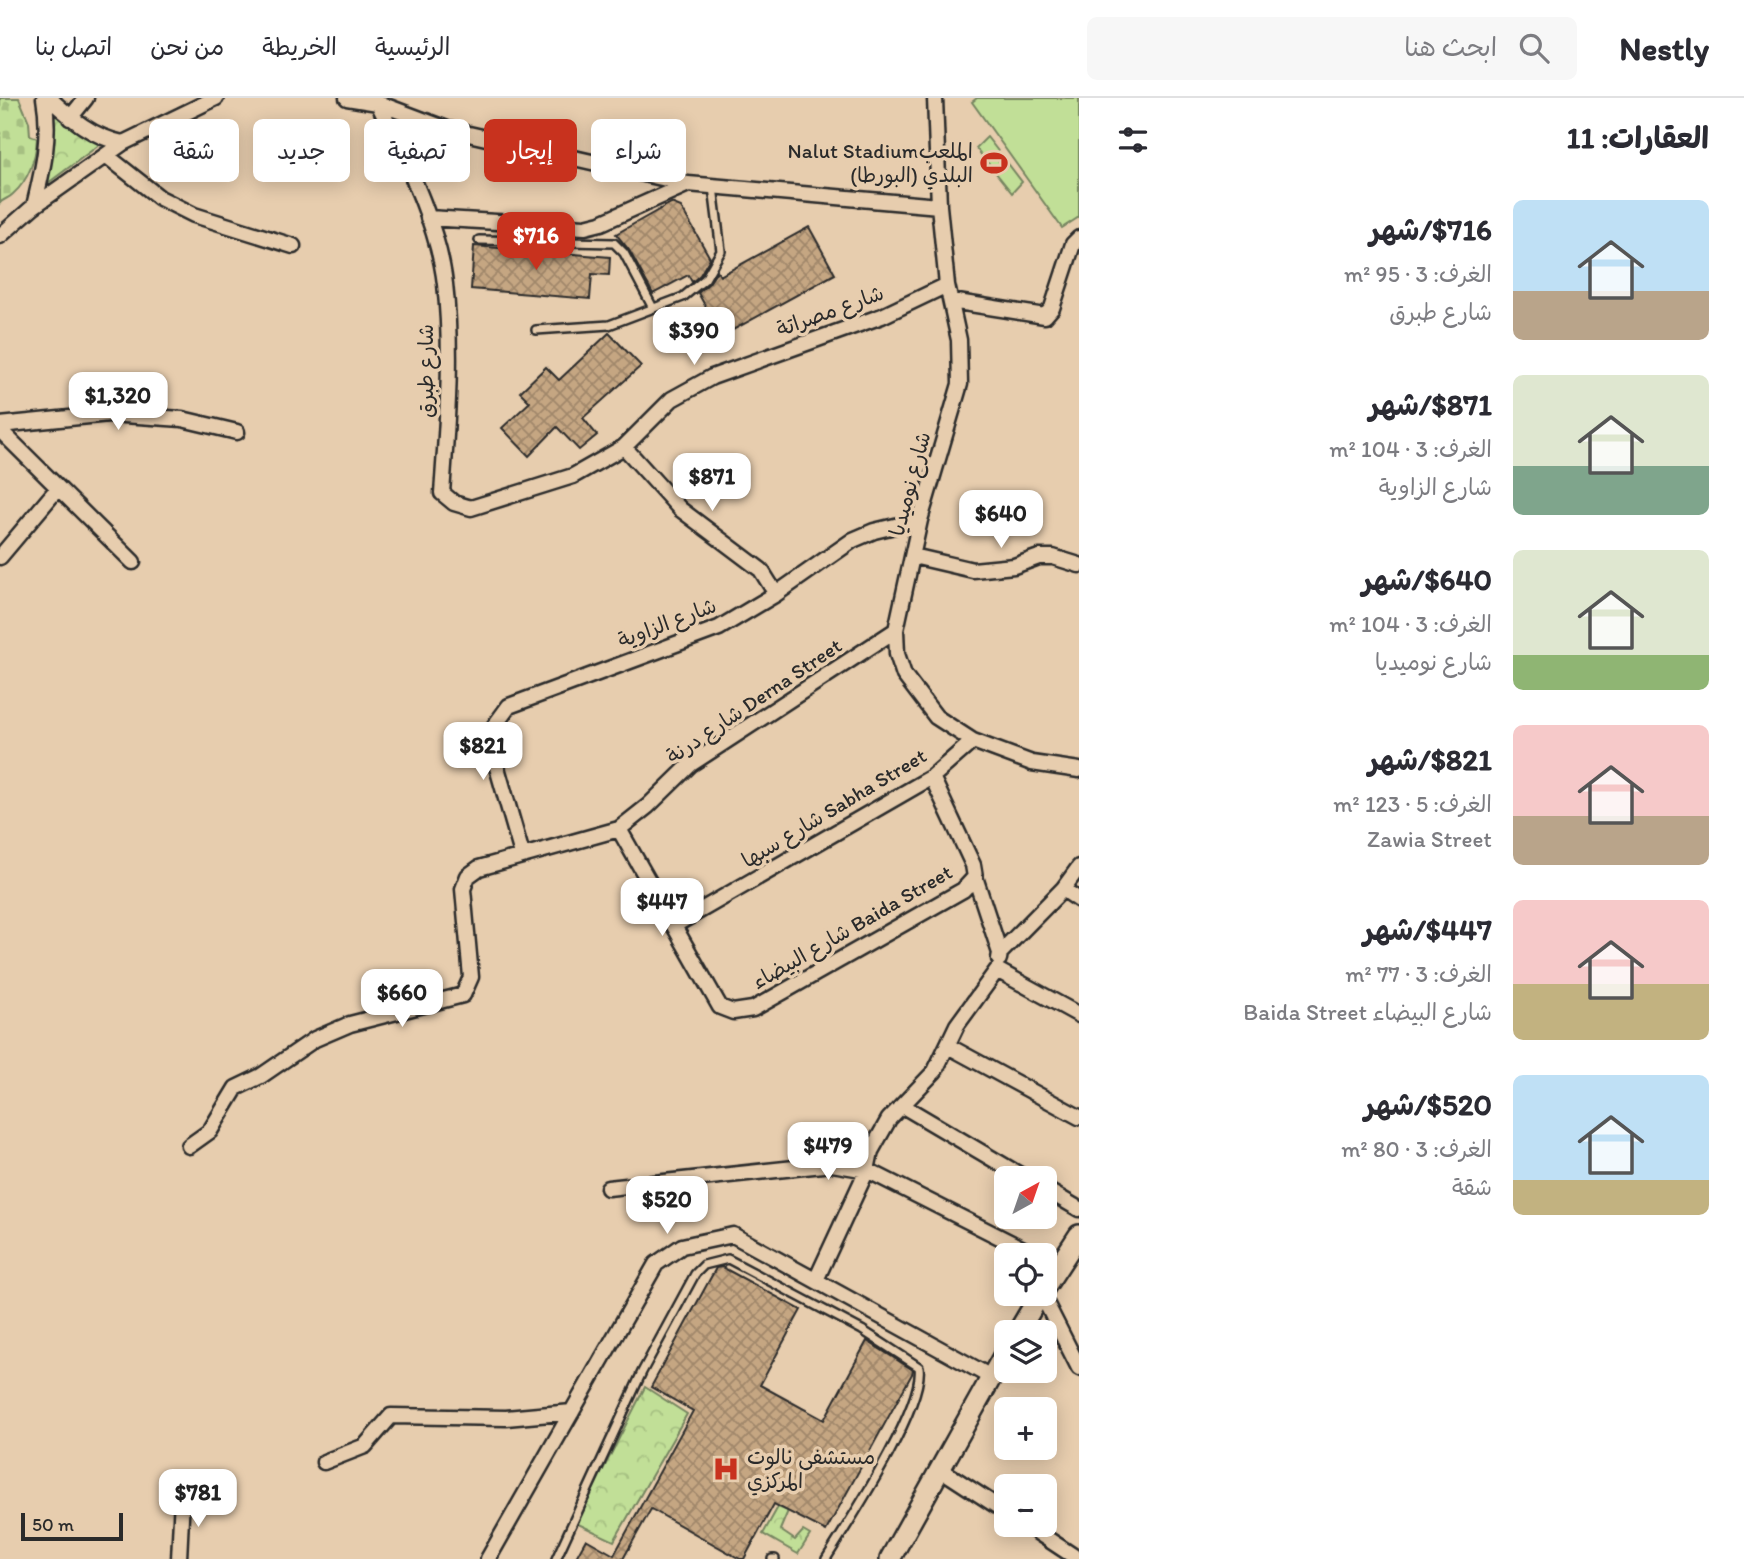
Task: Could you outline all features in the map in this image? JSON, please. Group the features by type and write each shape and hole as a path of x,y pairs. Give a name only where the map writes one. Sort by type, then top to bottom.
{"main road":[{"path":"1057,1258 1079,1235"},
{"path":"890,1559 994,1370"}],"street":[{"path":"34,205 45,159 48,124 44,98"},
{"path":"49,98 70,117 104,139 123,142"},
{"path":"70,117 86,98"},
{"path":"0,236 34,205 107,156 123,142 216,98"},
{"path":"347,98 381,101 447,129 688,184 939,206"},
{"name":"شارع نوميديا","path":"935,98 939,206 947,285 959,340 960,384 920,520 896,630 897,654 904,675 936,717 973,741 1032,763 1079,770"},
{"path":"381,101 419,189 428,218 585,227 601,223 688,184"},
{"path":"107,156 160,198 194,215 293,246"},
{"name":"شارع طبرق","path":"428,218 445,281 450,370 442,493 454,503 471,508"},
{"path":"951,301 1045,316 1052,308 1073,244 1079,238"},
{"name":"شارع مصراتة","path":"471,508 573,476 624,447 672,399 712,377 882,316 947,285"},
{"path":"0,427 109,414 182,419 237,432"},
{"path":"0,427 133,562"},
{"path":"624,447 680,509 701,528 754,563 776,594"},
{"path":"0,557 58,488"},
{"name":"شارع الزاوية","path":"522,854 494,757 491,732 509,706 719,628 776,594 853,540 874,531 920,520"},
{"path":"913,556 973,570 1014,566 1039,557 1053,557 1079,565"},
{"name":"شارع درنة Derna Street","path":"189,1146 210,1131 236,1088 261,1076 315,1039 350,1024 463,995 471,976 463,889 468,876 479,868 522,854 619,829 648,806 691,764 896,630"},
{"name":"شارع سبها Sabha Street","path":"675,925 932,777 973,741"},
{"name":"شارع البيضاء Baida Street","path":"619,829 720,1007 733,1012 752,1009 963,890 975,877 973,865 932,777"},
{"path":"999,953 1063,889 1079,867"},
{"path":"816,1280 867,1170 871,1151 889,1119 935,1071 957,1025 997,970 999,953 975,877"},
{"path":"1063,889 1079,900"},
{"path":"997,970 1079,1015"},
{"path":"948,1046 1079,1117"},
{"path":"902,1106 1004,1166"},
{"path":"608,1188 832,1164 867,1170 1011,1243"},
{"path":"1057,1196 1079,1209"},
{"path":"488,1559 656,1264 682,1247 733,1235 990,1377"},
{"path":"1048,1306 1079,1368"},
{"path":"324,1462 365,1446 391,1416 506,1418 572,1412"},
{"path":"940,1469 994,1504"},
{"path":"179,1559 181,1497"},
{"path":"1044,1537 1078,1559"}],"lane":[{"path":"536,330 609,325 683,297 705,279 721,251 713,186"},
{"path":"479,240 614,243 624,253 653,309"},
{"path":"556,1559 642,1372 695,1274 705,1265 728,1258 862,1330 919,1367 921,1378 908,1412 870,1489 826,1559"}],"green space":[{"path":"0,98 19,98 29,122 30,135 37,138 33,161 27,175 19,188 0,203"},
{"path":"977,98 1079,98 1079,217 1062,228 972,102"},
{"path":"54,112 103,142 44,186"},
{"name":"Nalut Stadiumالملعب البلدي (البورطا)","path":"987,137 1001,155 998,160 1002,165 1006,161 1022,182 1012,193 976,148"},
{"path":"645,1387 687,1414 614,1541 576,1523"},
{"path":"778,1507 788,1511 780,1530 795,1540 803,1531 810,1535 798,1554 763,1534"}],"building":[{"path":"671,203 681,207 710,258 700,275 692,282 688,275 653,294 629,250 616,234"},
{"path":"809,227 835,274 722,336 698,293 717,271 720,276"},
{"path":"474,246 610,257 609,275 592,274 590,299 471,289"},
{"path":"609,333 641,366 583,418 597,435 579,450 557,427 529,456 502,428 530,402 520,392 546,367 559,380"},
{"path":"722,1267 801,1310 760,1385 824,1420 867,1341 913,1370 912,1374 826,1531 774,1504 744,1559 740,1559 651,1509 623,1559 575,1559 586,1539 614,1555 693,1411 651,1387 716,1268"}],"place":[{"name":"Nalut Stadiumالملعب البلدي (البورطا)","path":"994,163"},
{"name":"مستشفى نالوت المركزي","path":"726,1469"}]}
